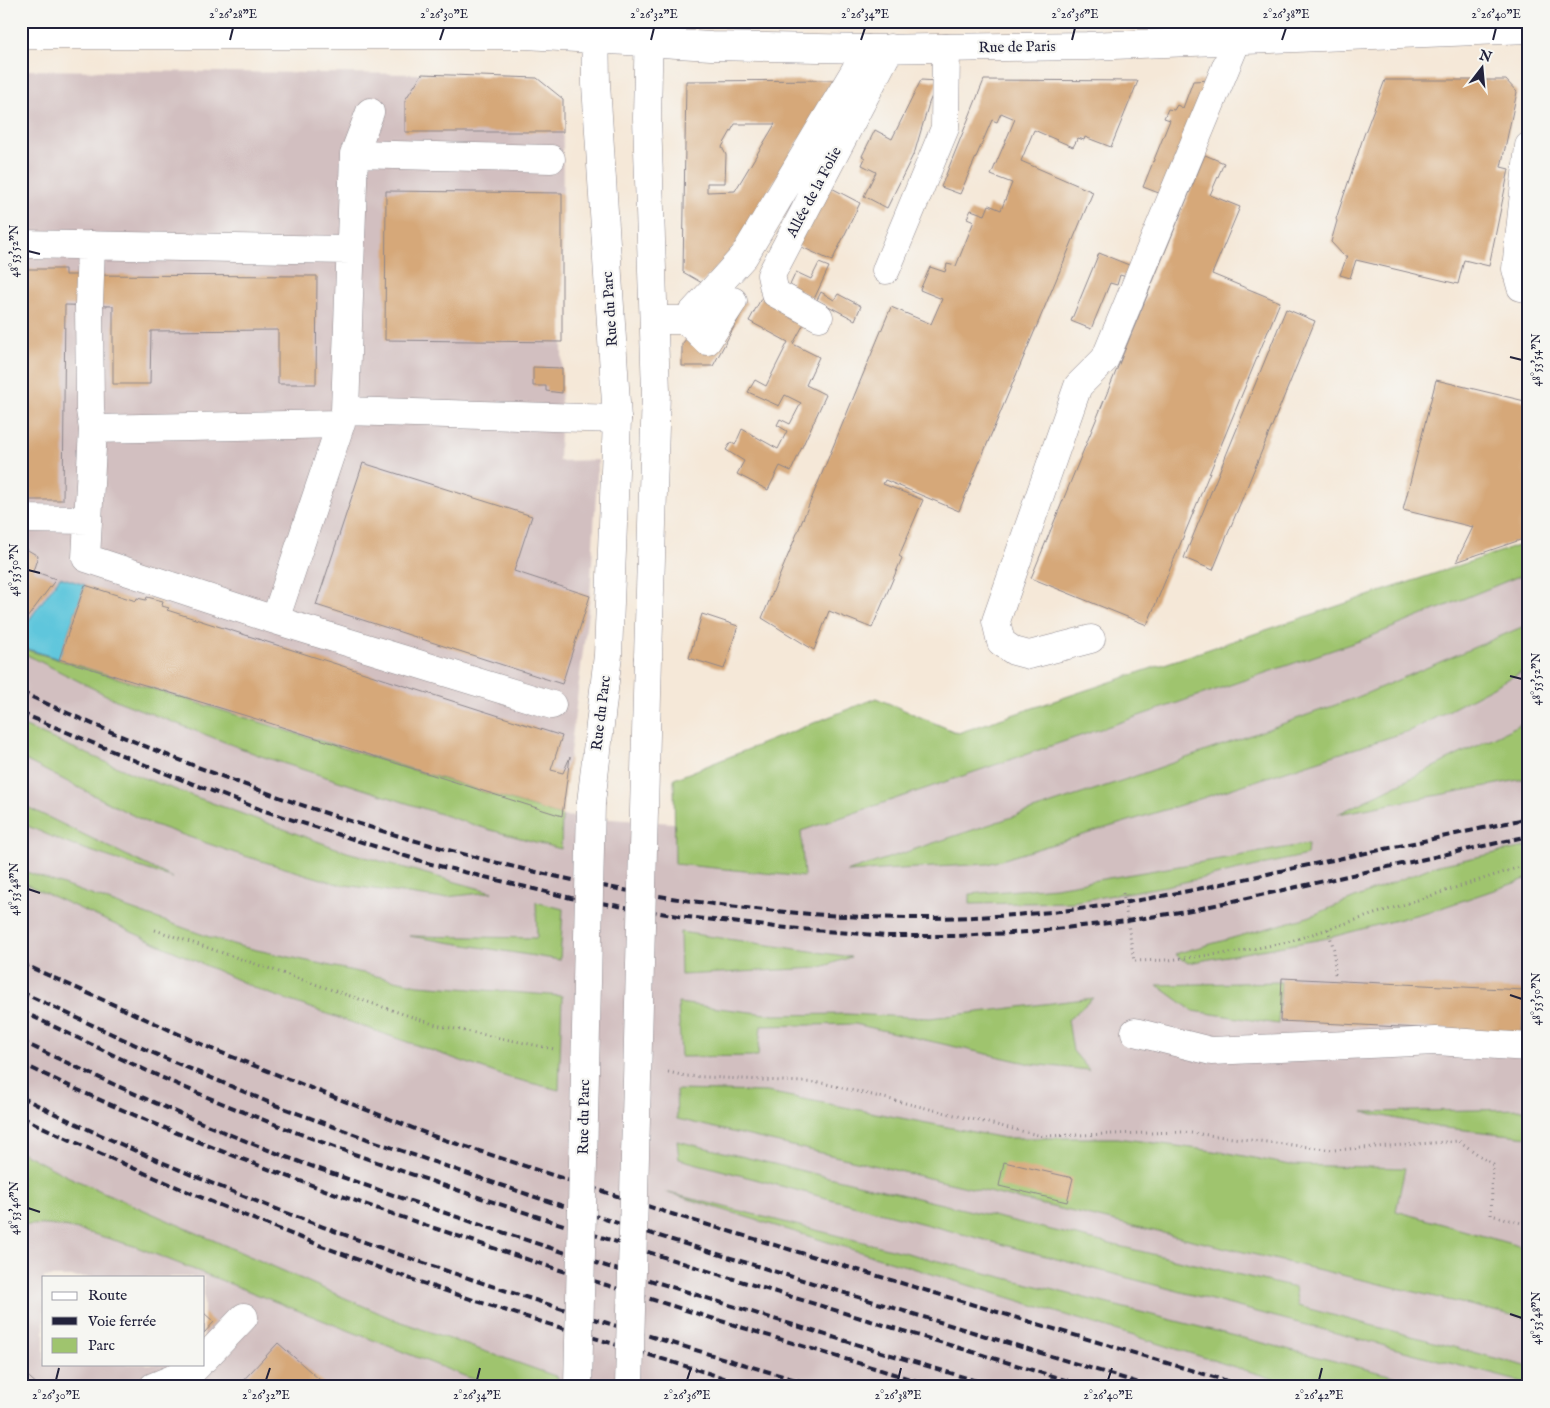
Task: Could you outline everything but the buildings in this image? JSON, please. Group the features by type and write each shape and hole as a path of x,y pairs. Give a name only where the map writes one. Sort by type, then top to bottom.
{"main road":[{"name":"Rue de Paris","path":"21,35 526,35 595,30 650,32 711,46 946,48 1087,46 1529,29"},
{"name":"Rue du Parc","path":"578,1387 591,803 608,655 617,419 601,171 595,30"},
{"path":"629,1387 656,392 647,118 650,32"},
{"path":"1091,639 1029,655 1014,651 1001,642 996,621 1078,386 1105,359 1237,40"},
{"path":"686,320 744,256 879,48"},
{"name":"Allée de la Folie","path":"819,317 775,293 771,274 879,48"},
{"path":"886,270 945,128 946,48"},
{"path":"275,620 343,418 354,154 370,112"},
{"path":"1529,146 1516,269 1521,287 1529,289"},
{"path":"354,154 551,159"},
{"path":"21,244 350,250"},
{"path":"91,245 89,306 90,410 92,429 86,558 275,620 552,705"},
{"path":"653,320 686,320 707,341 733,302"},
{"path":"92,429 343,418 617,419"},
{"path":"21,519 88,520"},
{"path":"1135,1032 1212,1051 1436,1041 1529,1048"},
{"path":"205,1358 244,1317"},
{"path":"153,1387 192,1371 197,1366"}],"path":[{"path":"1123,893 1134,962 1168,960 1237,952 1288,942 1529,864"},
{"path":"1328,929 1334,950 1335,975"},
{"path":"155,930 436,1025 561,1051"},
{"path":"667,1072 686,1076 822,1083 1042,1136 1184,1132 1334,1150 1459,1141 1493,1165 1491,1215 1529,1225"}],"shaded area":[{"path":"21,70 422,74 537,78 563,99 562,368 559,461 598,460 590,596 562,816 801,831 1362,640 1529,572 1529,1387 21,1387"}],"green space":[{"path":"1529,542 1529,572 1362,640 801,831 804,877 675,864 674,779 876,698 958,733"},
{"path":"1529,624 1529,668 1412,730 1181,805 988,864 846,872 1133,777 1358,697"},
{"path":"21,648 562,816 561,849 487,829 261,756 118,701 21,652"},
{"path":"1529,720 1529,778 1338,814"},
{"path":"21,725 138,776 347,852 492,892 437,898 338,884 235,853 146,822 21,758"},
{"path":"21,804 173,878 66,843 21,823"},
{"path":"1308,844 1307,855 1166,886 1072,902 970,904 970,894 1056,887"},
{"path":"1529,846 1529,878 1438,909 1328,938 1188,963 1175,954 1308,917 1434,866"},
{"path":"21,870 215,939 243,947 418,985 562,996 559,1090 507,1077 262,991 21,882"},
{"path":"536,902 563,909 560,960 409,936 537,938"},
{"path":"680,932 851,957 818,968 681,975"},
{"path":"1281,982 1278,1024 1193,1011 1157,985"},
{"path":"1093,998 1068,1020 1073,1051 1089,1070 1031,1064 855,1024 761,1026 758,1056 681,1057 678,1003 774,1015 846,1014 930,1018"},
{"path":"676,1090 767,1092 1004,1138 1118,1138 1228,1153 1290,1165 1405,1168 1396,1211 1529,1249 1529,1319 677,1119"},
{"path":"1529,1109 1529,1137 1437,1127 1363,1112"},
{"path":"677,1141 1295,1288 1298,1306 1529,1367 1529,1384 679,1159"},
{"path":"21,1152 69,1177 393,1319 558,1377 557,1387 499,1387 467,1377 134,1246 64,1227 49,1225 21,1226"},
{"path":"665,1192 1362,1368 1436,1387 1300,1387"}],"water":[{"path":"60,577 85,585 59,659 21,647 21,631"}],"railway":[{"path":"21,692 144,745 270,794 400,836 532,871 666,897 801,913 936,918 1097,907 1205,888 1529,818"},
{"path":"21,713 167,774 262,810 427,863 571,898 678,916 776,927 887,936 957,936 1028,932 1127,921 1197,909 1529,836"},
{"path":"21,963 212,1049 433,1136 675,1215 1247,1387"},
{"path":"21,992 153,1053 275,1105 370,1140 544,1200 1152,1387"},
{"path":"21,1011 183,1087 310,1138 415,1176 683,1263 1088,1387"},
{"path":"21,1041 180,1114 260,1147 342,1177 586,1260 996,1387"},
{"path":"21,1063 126,1112 234,1156 342,1196 572,1274 936,1387"},
{"path":"21,1097 117,1143 215,1185 414,1260 616,1326 820,1387"},
{"path":"21,1117 204,1199 391,1272 514,1313 753,1387"}]}
